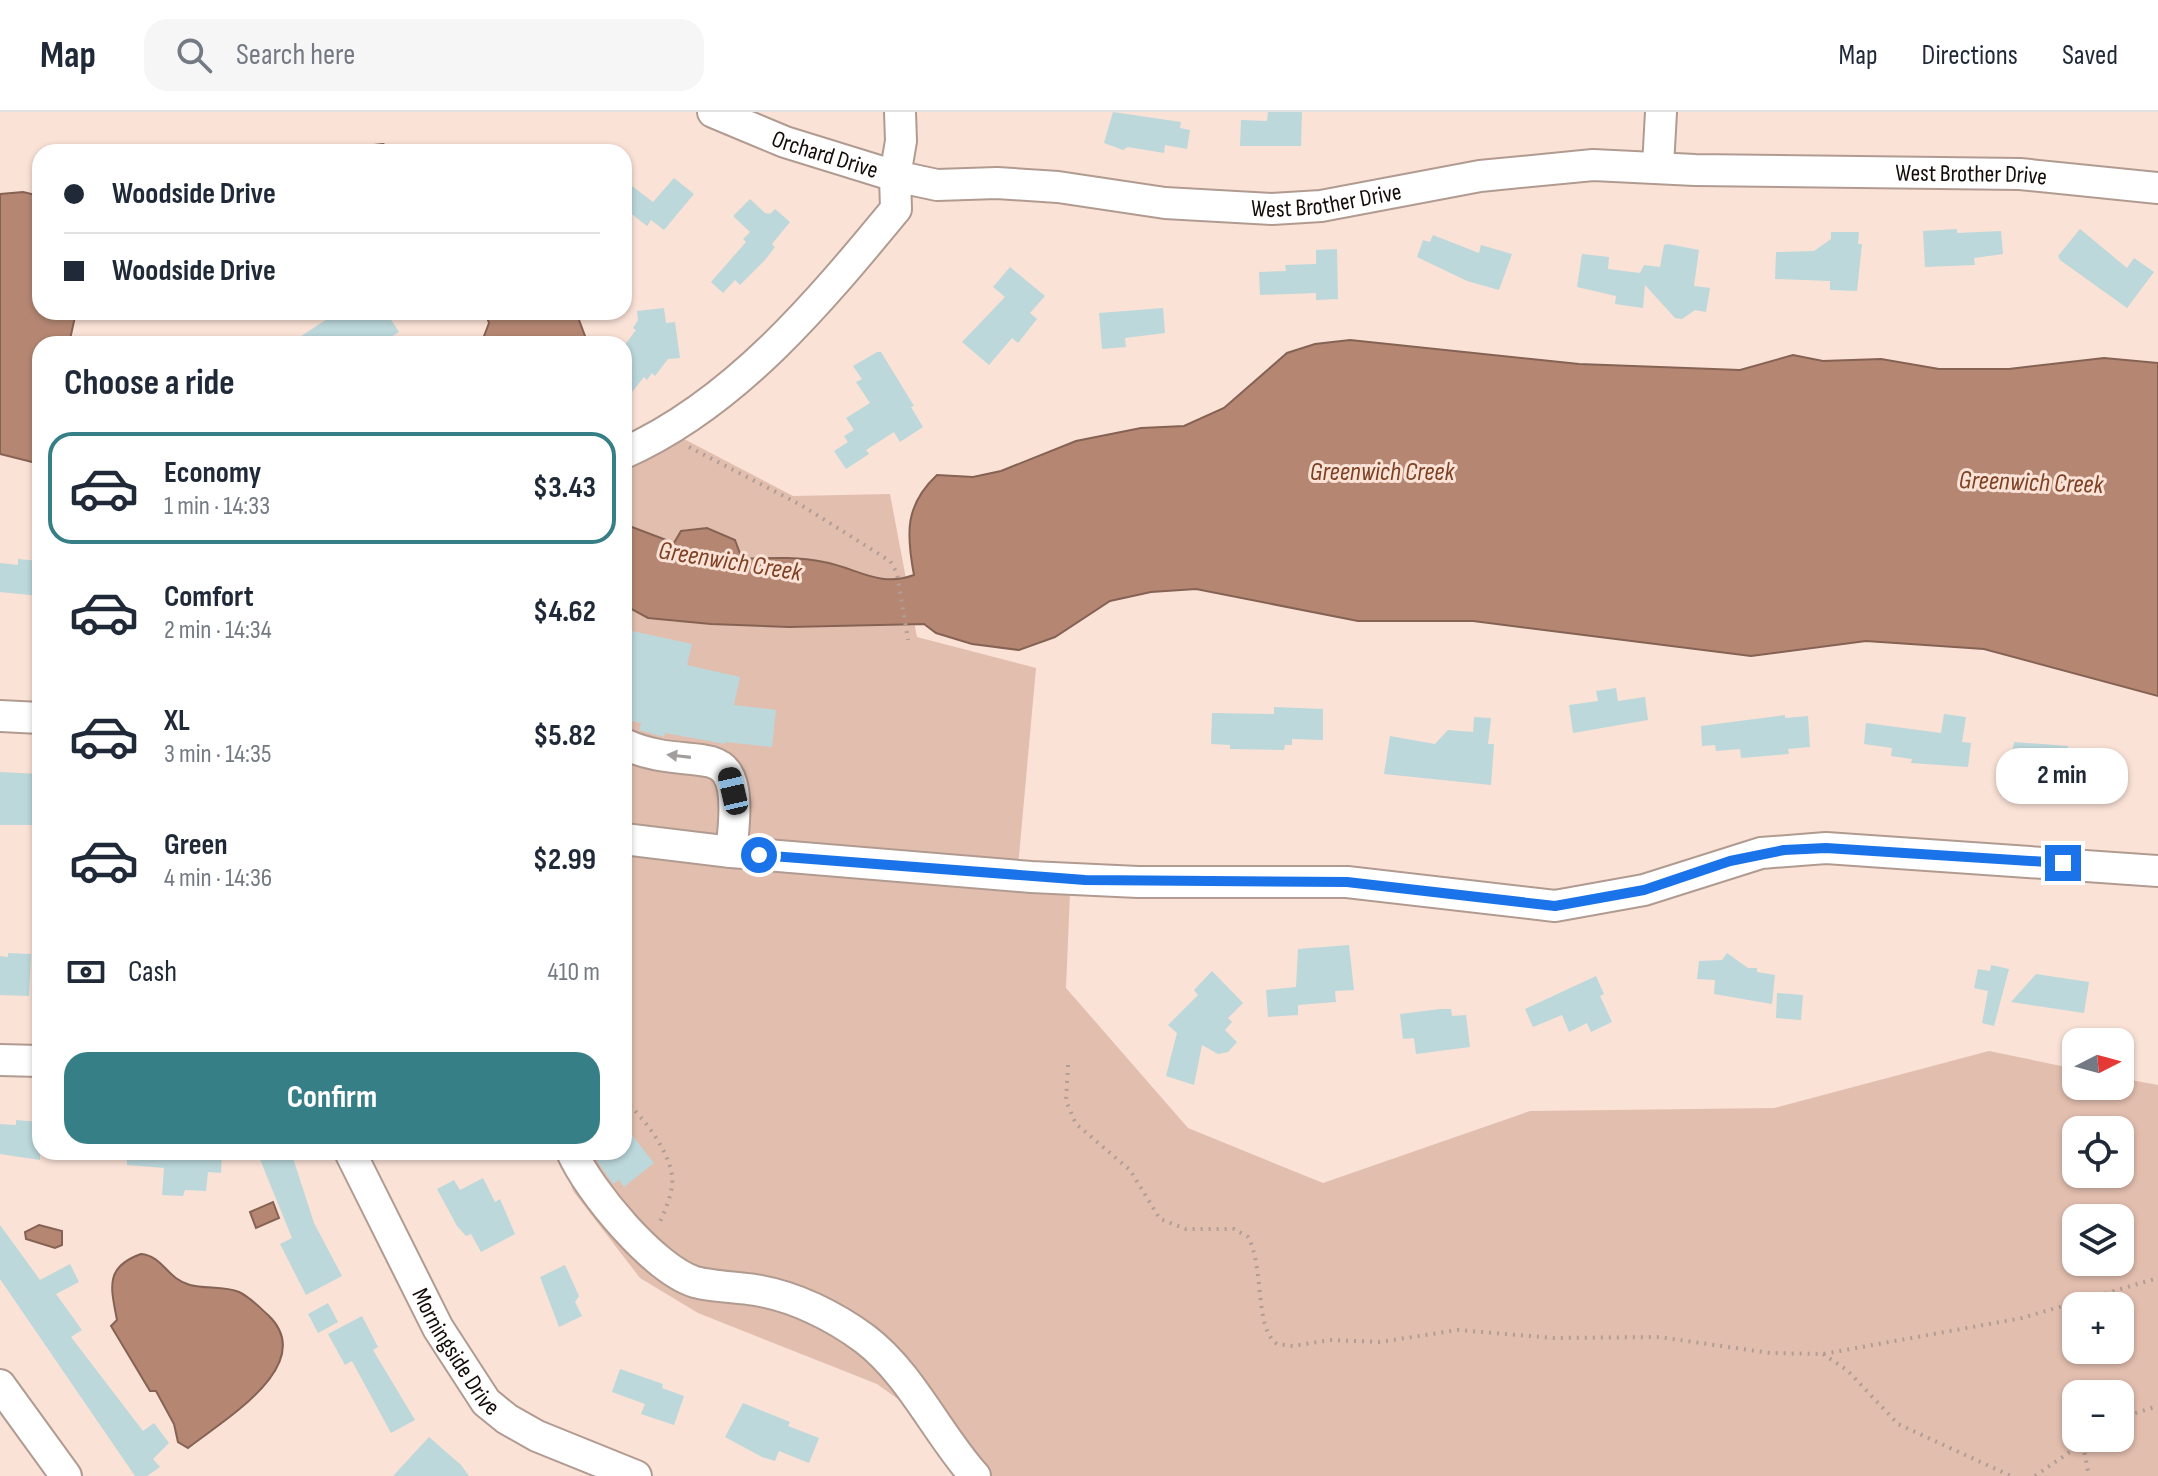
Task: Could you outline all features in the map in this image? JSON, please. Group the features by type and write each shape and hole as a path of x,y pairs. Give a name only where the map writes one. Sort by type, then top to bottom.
{"street":[{"name":"Orchard Drive","path":"713,112 785,142 895,176"},
{"path":"632,449 662,433 722,392 843,273 896,209 900,112"},
{"path":"1658,166 1661,112"},
{"name":"West Brother Drive","path":"895,176 937,185 997,183 1058,187 1165,203 1272,209 1321,206 1480,176 1593,165 1695,170 2020,174 2158,188"},
{"path":"0,716 32,718"},
{"path":"632,748 644,753 717,762 730,775 736,813 731,852"},
{"path":"632,840 731,852 1046,878 1138,882 1347,882 1555,906 1644,890 1730,861 1784,850 1826,848 2158,871"},
{"path":"0,1060 32,1061"},
{"name":"Morningside Drive","path":"354,1160 438,1328 486,1402 507,1419 537,1436 636,1476"},
{"path":"576,1160 585,1178 647,1252 662,1265 695,1282 759,1290 810,1307 868,1341 895,1370 975,1476"},
{"path":"0,1385 66,1476"}],"path":[{"path":"662,433 801,505 890,561 897,573 908,640"},
{"path":"1068,1065 1066,1101 1076,1124 1090,1139 1124,1162 1160,1219 1186,1229 1234,1229 1248,1237 1261,1281 1263,1325 1277,1344 1380,1342 1458,1330 1554,1338 1659,1337 1770,1353 1823,1354 2022,1318 2158,1278"},
{"path":"632,1110 654,1137 672,1174 667,1207 647,1252"},
{"path":"1823,1354 1847,1370 1898,1424 2011,1476"},
{"path":"2134,1414 2158,1406"},
{"path":"2035,1476 2072,1452"},
{"path":"2084,1452 2089,1476"}],"shaded area":[{"path":"684,439 793,496 890,494 917,637 1036,668 1016,889 1070,893 1066,988 1188,1128 1323,1183 1530,1111 1774,1108 1989,1051 2062,1066 2062,1100 2134,1100 2134,1081 2158,1085 2158,1476 967,1476 909,1407 877,1384 698,1313 640,1278 573,1191 563,1160 632,1160 632,464"}],"water":[{"path":"0,194 32,194 32,320 74,320 71,336 32,336 32,462 0,454"},
{"path":"488,320 579,320 585,336 484,336"},
{"name":"Greenwich Creek","path":"1350,340 1579,364 1740,370 1793,355 1823,361 1881,359 1939,369 2009,369 2104,358 2158,363 2158,696 1984,649 1866,641 1751,656 1473,621 1358,621 1196,589 1151,592 1110,601 1055,637 1019,650 972,644 936,633 924,624 789,627 711,624 648,618 632,609 632,527 674,543 681,531 707,528 735,540 742,559 814,560 879,578 914,575 910,520 919,497 937,475 973,477 1001,471 1076,441 1141,428 1184,426 1224,408 1287,353 1315,344"},
{"path":"273,1202 279,1218 256,1228 250,1212"},
{"path":"39,1225 62,1231 62,1245 55,1248 26,1239 25,1232"},
{"path":"141,1254 155,1259 182,1282 243,1294 268,1315 281,1334 282,1353 275,1371 260,1390 188,1448 178,1442 174,1424 156,1391 150,1391 111,1326 117,1320 112,1288 116,1272 129,1259"}],"building":[{"path":"1113,112 1181,122 1180,128 1190,130 1187,149 1165,145 1164,153 1128,147 1123,150 1104,143"},
{"path":"1268,112 1302,112 1301,146 1240,146 1241,120 1267,121"},
{"path":"674,178 694,194 664,230 651,220 647,226 632,214 632,186 653,202"},
{"path":"750,199 765,213 770,214 775,209 790,222 772,244 775,247 765,260 740,285 735,280 723,293 711,282 746,242 743,239 750,232 733,216"},
{"path":"1957,229 1957,233 2001,231 2003,254 1974,258 1975,265 1925,267 1923,231"},
{"path":"2080,229 2127,268 2134,258 2154,272 2127,308 2060,260 2058,256"},
{"path":"1831,232 1859,232 1858,244 1862,244 1857,291 1830,290 1830,281 1775,279 1776,252 1814,251 1831,239"},
{"path":"1433,235 1479,253 1481,245 1512,254 1499,290 1467,281 1417,257 1423,240 1430,242"},
{"path":"1664,245 1699,250 1694,286 1710,288 1706,312 1695,310 1682,319 1675,318 1645,285 1643,308 1615,304 1616,296 1577,287 1582,254 1609,257 1608,269 1640,273 1644,265 1660,267"},
{"path":"1337,249 1338,299 1316,300 1316,293 1260,295 1259,272 1286,271 1285,265 1316,264 1316,250"},
{"path":"1010,267 1045,296 1030,313 1037,319 1018,343 1012,338 989,365 962,342 1005,297 993,287"},
{"path":"664,308 666,323 675,322 680,358 668,359 655,376 652,373 647,380 644,377 632,392 632,336 636,330 633,328 638,320 637,311"},
{"path":"1163,308 1165,333 1125,338 1126,347 1102,349 1099,313"},
{"path":"326,320 391,320 399,332 393,336 301,336"},
{"path":"881,352 914,406 911,407 923,427 900,442 894,432 866,450 869,454 846,469 834,451 848,442 844,436 854,430 846,418 870,403 856,382 862,379 853,366"},
{"path":"18,559 32,560 32,595 0,592 0,563 18,565"},
{"path":"632,631 692,644 687,665 740,677 734,705 776,710 772,747 725,744 665,733 664,737 639,730 641,723 632,721"},
{"path":"1616,688 1618,701 1645,697 1648,720 1573,733 1569,705 1598,701 1596,691"},
{"path":"1274,707 1323,709 1323,740 1292,739 1292,745 1285,745 1284,750 1230,749 1230,745 1211,744 1212,713 1274,714"},
{"path":"1944,714 1966,717 1962,742 1971,743 1968,767 1911,763 1912,759 1891,756 1892,748 1864,744 1866,723 1941,733"},
{"path":"1785,715 1785,718 1808,716 1810,747 1788,749 1789,754 1741,758 1740,749 1716,751 1715,745 1702,746 1701,726"},
{"path":"1474,717 1491,718 1488,744 1494,744 1491,785 1384,774 1390,736 1435,744 1448,730 1473,732"},
{"path":"2014,742 2068,746 2067,751 2106,755 2104,775 2066,775 2064,788 2034,786 2034,792 2006,789"},
{"path":"0,772 32,774 32,825 0,825"},
{"path":"1349,945 1354,990 1335,991 1336,1002 1298,1005 1298,1015 1268,1017 1266,990 1296,987 1298,949"},
{"path":"8,953 31,954 29,996 0,995 0,956 8,957"},
{"path":"1727,953 1748,968 1775,975 1772,1004 1714,994 1715,980 1697,979 1699,961 1722,960"},
{"path":"1991,965 2009,969 1994,1026 1982,1023 1988,991 1974,988 1978,969 1990,971"},
{"path":"1212,971 1243,1003 1228,1018 1232,1022 1225,1030 1237,1042 1228,1052 1218,1054 1202,1045 1194,1085 1166,1076 1177,1033 1168,1025 1198,995 1194,990"},
{"path":"2036,974 2089,982 2084,1013 2011,1002"},
{"path":"1596,976 1604,994 1600,996 1612,1022 1591,1032 1587,1023 1569,1032 1562,1015 1533,1027 1525,1009"},
{"path":"1777,993 1803,995 1801,1020 1776,1018"},
{"path":"1451,1009 1452,1016 1466,1015 1470,1047 1416,1054 1414,1038 1403,1039 1400,1014"},
{"path":"16,1120 32,1121 32,1159 0,1154 0,1124 16,1125"},
{"path":"632,1135 654,1163 624,1187 619,1180 613,1184 597,1161 632,1160"},
{"path":"127,1160 222,1160 221,1173 208,1172 206,1191 185,1190 183,1196 162,1195 164,1168 127,1165"},
{"path":"260,1160 294,1160 314,1223 342,1276 306,1295 280,1244 292,1238"},
{"path":"483,1178 495,1202 500,1199 515,1234 481,1252 471,1234 466,1236 457,1226 437,1189 454,1180 460,1190"},
{"path":"0,1225 40,1280 70,1264 79,1282 56,1294 82,1330 71,1337 143,1431 154,1423 169,1443 153,1459 160,1467 147,1476 135,1476 0,1279"},
{"path":"565,1265 579,1296 575,1302 582,1316 559,1327 540,1277"},
{"path":"328,1303 338,1322 318,1333 308,1314"},
{"path":"362,1316 378,1347 373,1350 415,1420 391,1433 352,1361 345,1365 328,1334"},
{"path":"620,1369 663,1384 662,1388 684,1396 674,1425 641,1414 645,1404 612,1392"},
{"path":"743,1403 790,1422 788,1426 819,1438 809,1463 779,1451 775,1461 762,1457 725,1437"},
{"path":"429,1437 461,1465 469,1476 393,1476"}],"route":[{"path":"759,855 1085,880 1347,882 1524,905 1555,906 1644,890 1730,861 1784,850 1826,848 2063,863"}]}
